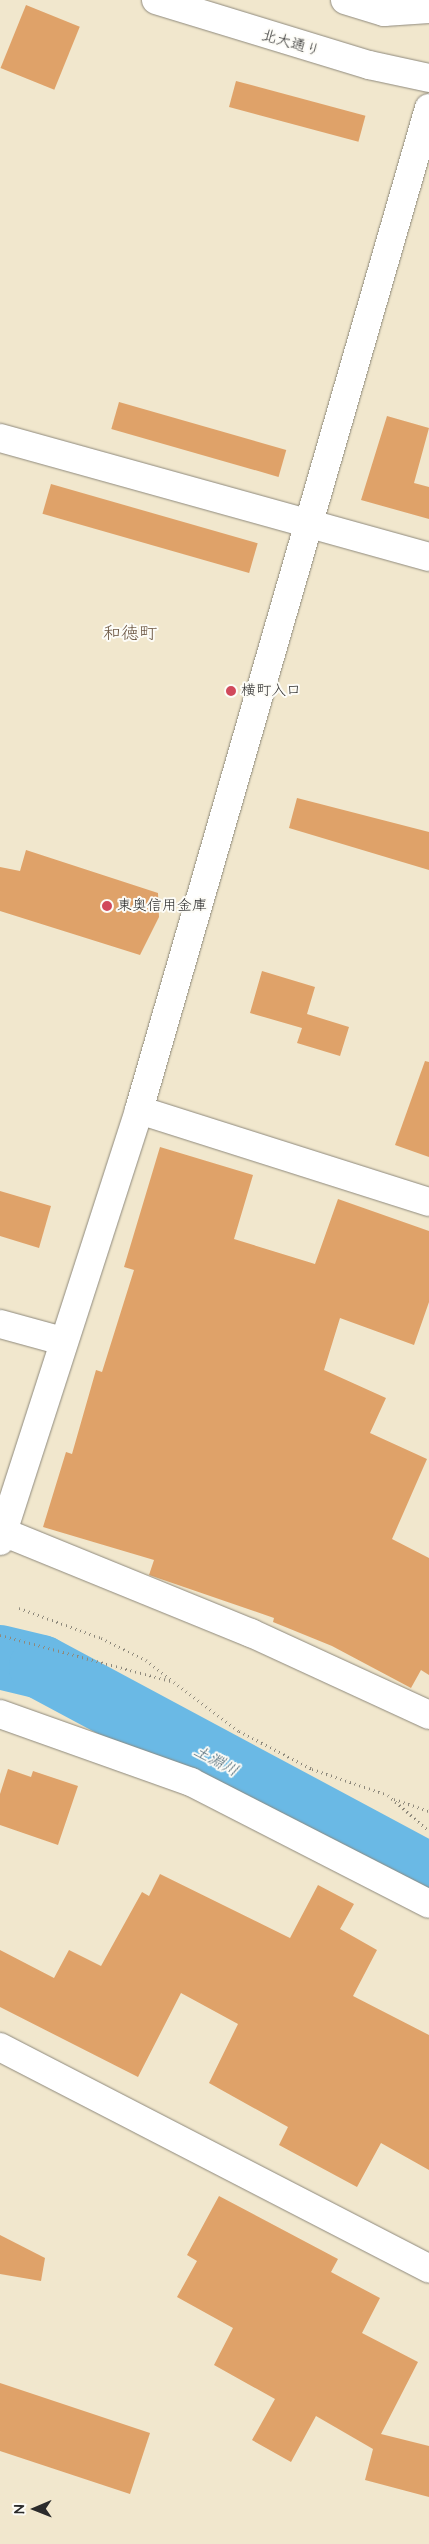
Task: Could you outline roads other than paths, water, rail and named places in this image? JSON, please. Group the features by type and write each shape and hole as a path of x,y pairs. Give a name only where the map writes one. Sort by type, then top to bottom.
{"street":[{"name":"北大通り","path":"156,0 369,65 429,78"},
{"path":"345,0 384,12 429,9"},
{"path":"429,108 310,524 138,1110 62,1341 1,1536 251,1634 429,1715"},
{"path":"0,438 429,558"},
{"path":"138,1110 429,1202"},
{"path":"0,1324 62,1341"},
{"path":"0,1714 191,1782 429,1904"},
{"path":"0,2047 429,2268"}],"waterway":[{"name":"土淵川","path":"0,1657 41,1667 429,1875"}],"place":[{"name":"横町入口","path":"231,691"},
{"name":"東奥信用金庫","path":"107,906"}],"district":[{"name":"和徳町","path":"130,634"}]}
